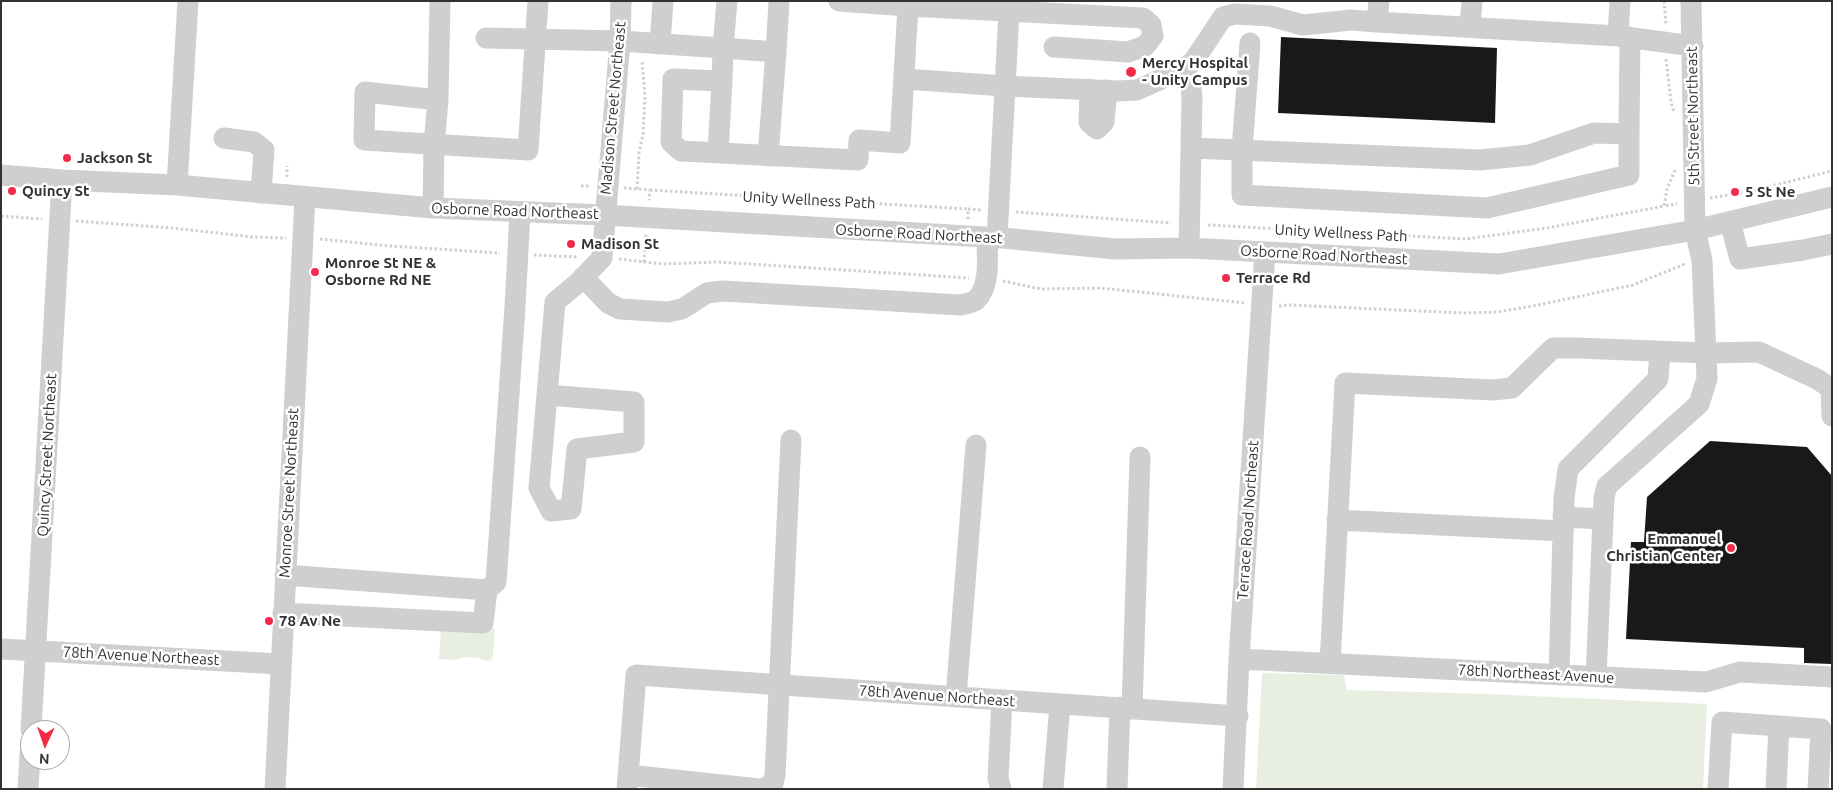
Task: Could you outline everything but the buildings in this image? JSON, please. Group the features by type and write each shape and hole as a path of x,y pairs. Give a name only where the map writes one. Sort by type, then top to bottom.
{"street":[{"path":"177,185 188,1"},
{"path":"433,208 440,1"},
{"path":"438,100 365,92 364,140 528,150 538,1"},
{"name":"Madison Street Northeast","path":"602,258 604,215 620,41 621,1"},
{"path":"651,43 663,1"},
{"path":"718,153 726,1"},
{"path":"768,156 780,1"},
{"path":"839,1 1012,7 1143,18 1151,25 1153,36 1145,46 1128,52 1054,47"},
{"path":"1470,27 1472,1"},
{"path":"1250,43 1242,150 1242,195 1487,208 1629,175 1624,36 1620,1"},
{"name":"5th Street Northeast","path":"1596,676 1604,497 1607,486 1698,404 1707,379 1702,260 1695,230 1691,1"},
{"path":"722,81 674,80 671,142 681,151 858,160 859,140 900,142 908,3"},
{"path":"584,277 608,303 620,309 668,312 682,310 707,293 723,291 960,305 974,302 982,291 986,279 992,238 1012,7"},
{"path":"904,79 1005,86 1137,90 1181,70 1193,62 1228,9 1235,14 1270,16 1303,24 1351,20 1378,12 1470,27 1624,36 1693,46"},
{"path":"486,38 620,41 776,52"},
{"path":"1181,70 1191,87 1192,97 1188,248"},
{"path":"1191,148 1480,160 1530,155 1594,133 1629,134"},
{"path":"224,138 254,142 264,150 261,193"},
{"name":"Osborne Road Northeast","path":"1,175 62,180 177,185 433,208 604,215 992,238 1115,249 1188,248 1499,264 1695,230 1832,197"},
{"name":"Quincy Street Northeast","path":"32,720 62,180"},
{"name":"Monroe Street Northeast","path":"275,789 305,197"},
{"path":"283,613 483,623 487,590 496,582 519,254 520,212"},
{"path":"1730,222 1740,259 1832,244"},
{"name":"Terrace Road Northeast","path":"1234,789 1240,659 1265,252"},
{"path":"547,395 634,402 634,442 577,449 572,510 551,510 539,488 547,395 555,302 584,277 602,258"},
{"path":"1330,663 1345,383 1493,390 1512,388 1554,348 1706,353 1759,352 1817,379 1831,389 1832,416"},
{"path":"1559,675 1564,498 1568,470 1658,379 1660,352"},
{"path":"627,782 760,789 773,784 775,775 791,440"},
{"path":"956,697 976,445"},
{"path":"1117,789 1126,708 1140,458"},
{"path":"1337,520 1563,524 1603,519"},
{"path":"285,575 487,590"},
{"name":"78th Avenue Northeast","path":"1,649 281,664"},
{"name":"78th Northeast Avenue","path":"1240,659 1706,682 1740,672 1832,677"},
{"name":"78th Avenue Northeast","path":"627,782 636,675 1238,716"},
{"path":"1001,789 998,778 1002,700"},
{"path":"1053,789 1060,704"},
{"path":"1718,789 1722,722 1821,728 1818,789"},
{"path":"1776,789 1779,726"},
{"path":"28,789 29,770"}],"path":[{"path":"1664,1 1666,27 1664,42 1671,102 1676,117"},
{"path":"637,189 645,97 642,58 640,54 651,43"},
{"path":"1664,206 1667,189 1676,168"},
{"name":"Unity Wellness Path","path":"1015,212 1246,228 1465,238 1547,228 1747,192 1832,171"},
{"name":"Unity Wellness Path","path":"650,190 968,209"},
{"path":"1,216 172,228 252,237 302,238 519,254 602,258 663,264 718,262 773,264 986,279 1041,288 1100,288 1278,307 1289,305 1464,313 1497,312 1633,285 1658,276 1682,264 1702,260"}],"green space":[{"path":"441,626 495,629 491,660 486,661 478,658 464,657 456,660 439,659"},
{"path":"1262,673 1344,675 1347,690 1707,704 1703,789 1256,789"}],"place":[{"name":"Mercy Hospital - Unity Campus","path":"1131,72"},
{"name":"Jackson St","path":"67,158"},
{"name":"Quincy St","path":"12,191"},
{"name":"5 St Ne","path":"1735,192"},
{"name":"Madison St","path":"571,244"},
{"name":"Monroe St NE & Osborne Rd NE","path":"315,272"},
{"name":"Terrace Rd","path":"1226,278"},
{"name":"Emmanuel Christian Center","path":"1731,548"},
{"name":"78 Av Ne","path":"269,621"}]}
